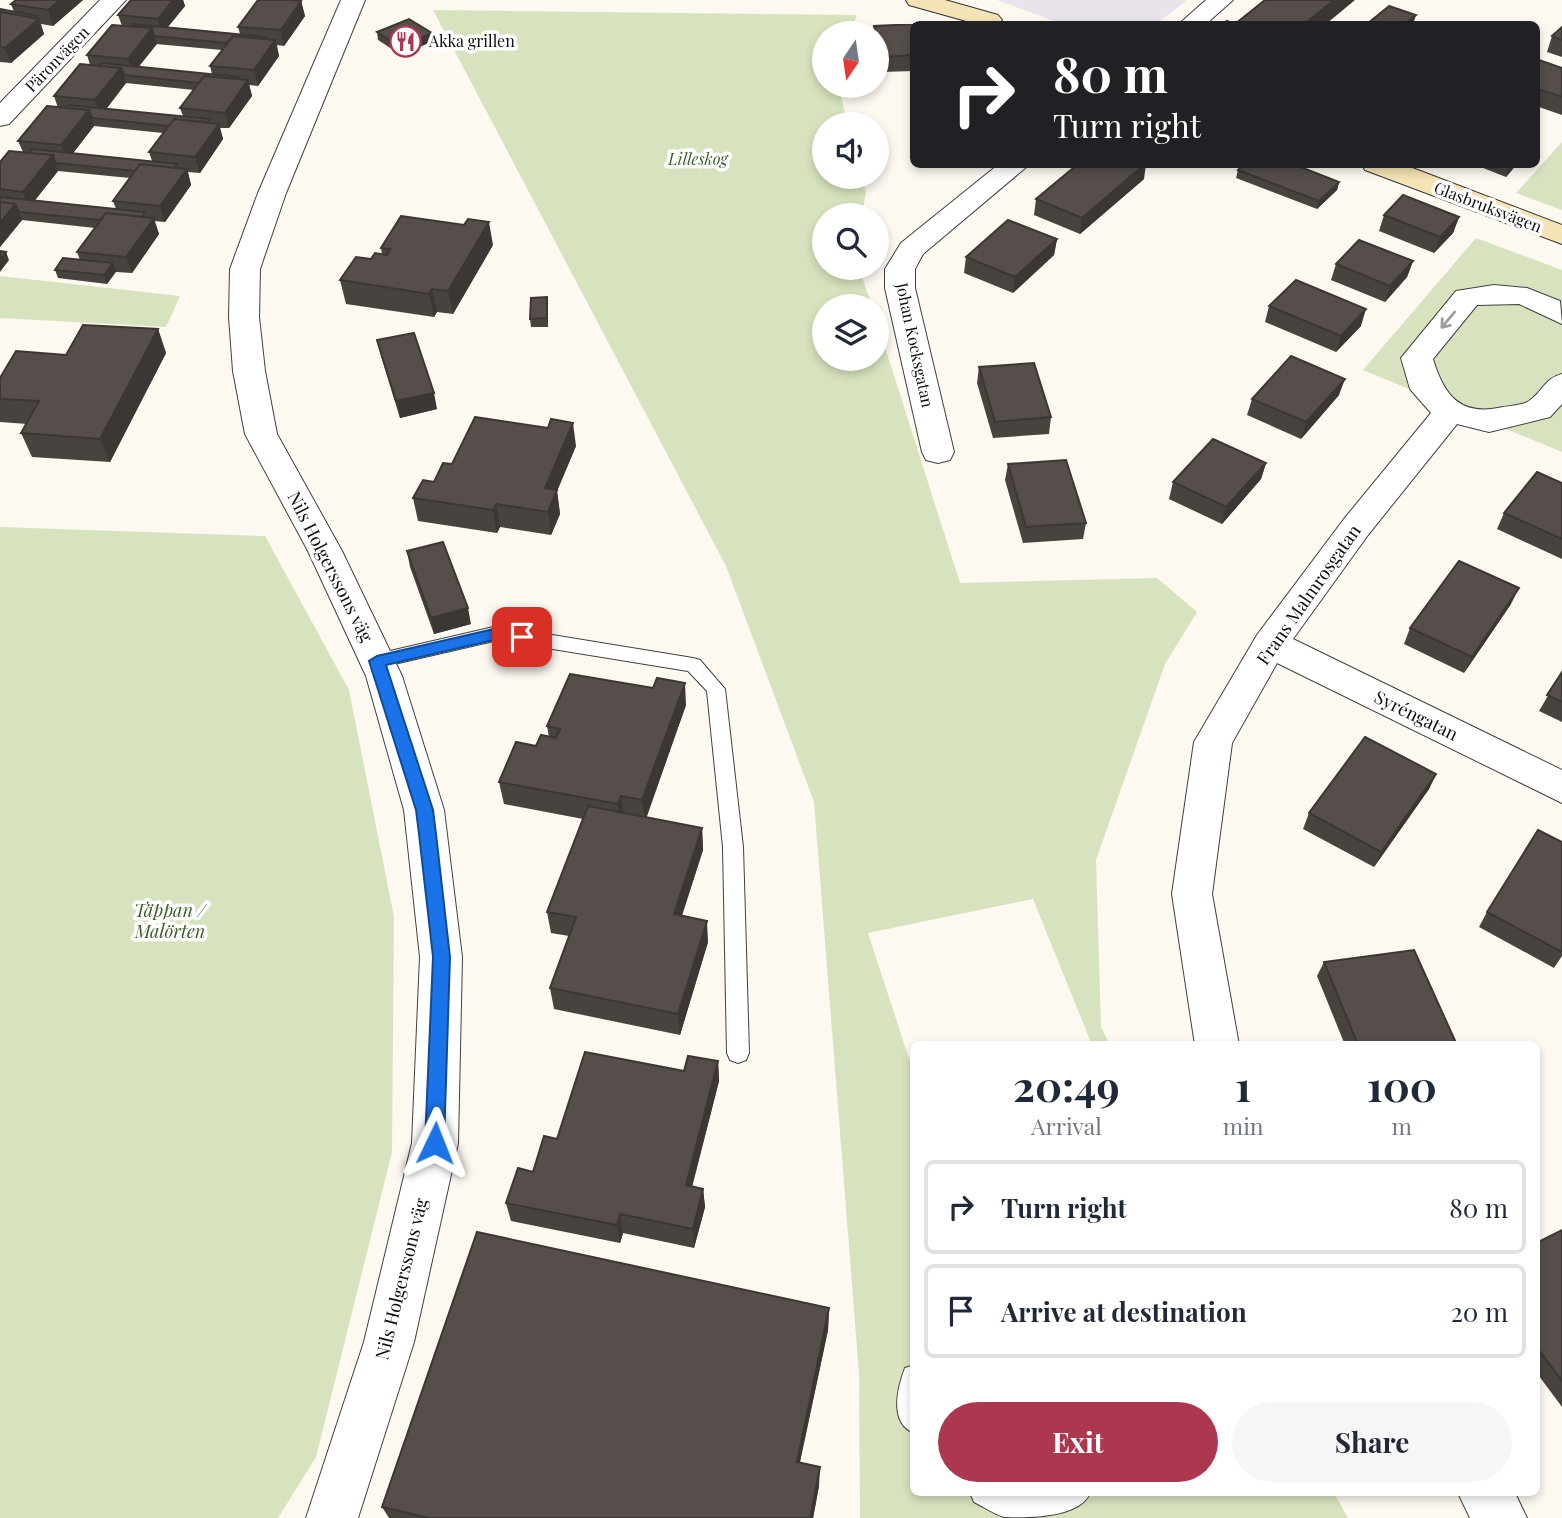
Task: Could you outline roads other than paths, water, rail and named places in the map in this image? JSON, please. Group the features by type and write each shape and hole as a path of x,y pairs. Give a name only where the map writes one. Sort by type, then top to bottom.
{"main road":[{"path":"918,0 992,21"},
{"path":"947,0 993,21"},
{"name":"Glasbruksvägen","path":"1386,168 1562,235"}],"street":[{"name":"Päronvägen","path":"0,118 114,0"},
{"name":"Nils Holgerssons väg","path":"332,1518 389,1342 435,1143 441,957 424,810 377,661 325,551 261,434 249,371 244,317 245,269 272,193 353,0"},
{"path":"1195,21 1221,0"},
{"name":"Johan Kocksgatan","path":"938,452 900,288 900,269 911,249 1012,168"},
{"path":"1562,315 1545,303 1505,292 1467,297 1417,358 1426,389 1449,412 1489,421 1539,410 1562,384"},
{"name":"Frans Malmrosgatan","path":"1216,1041 1192,894 1213,742 1270,644 1356,527 1449,412"},
{"name":"Syréngatan","path":"1270,644 1562,788"},
{"path":"1486,1496 1501,1518"}],"lane":[{"path":"377,661 498,633 694,665 716,689 733,847 738,1053"},
{"path":"989,1496 1017,1509 1068,1501 1074,1496"}],"place":[{"name":"Akka grillen","path":"406,41"}],"park label":[{"name":"Lilleskog","path":"698,159"},
{"name":"Täppan / Malörten","path":"170,921"}]}
